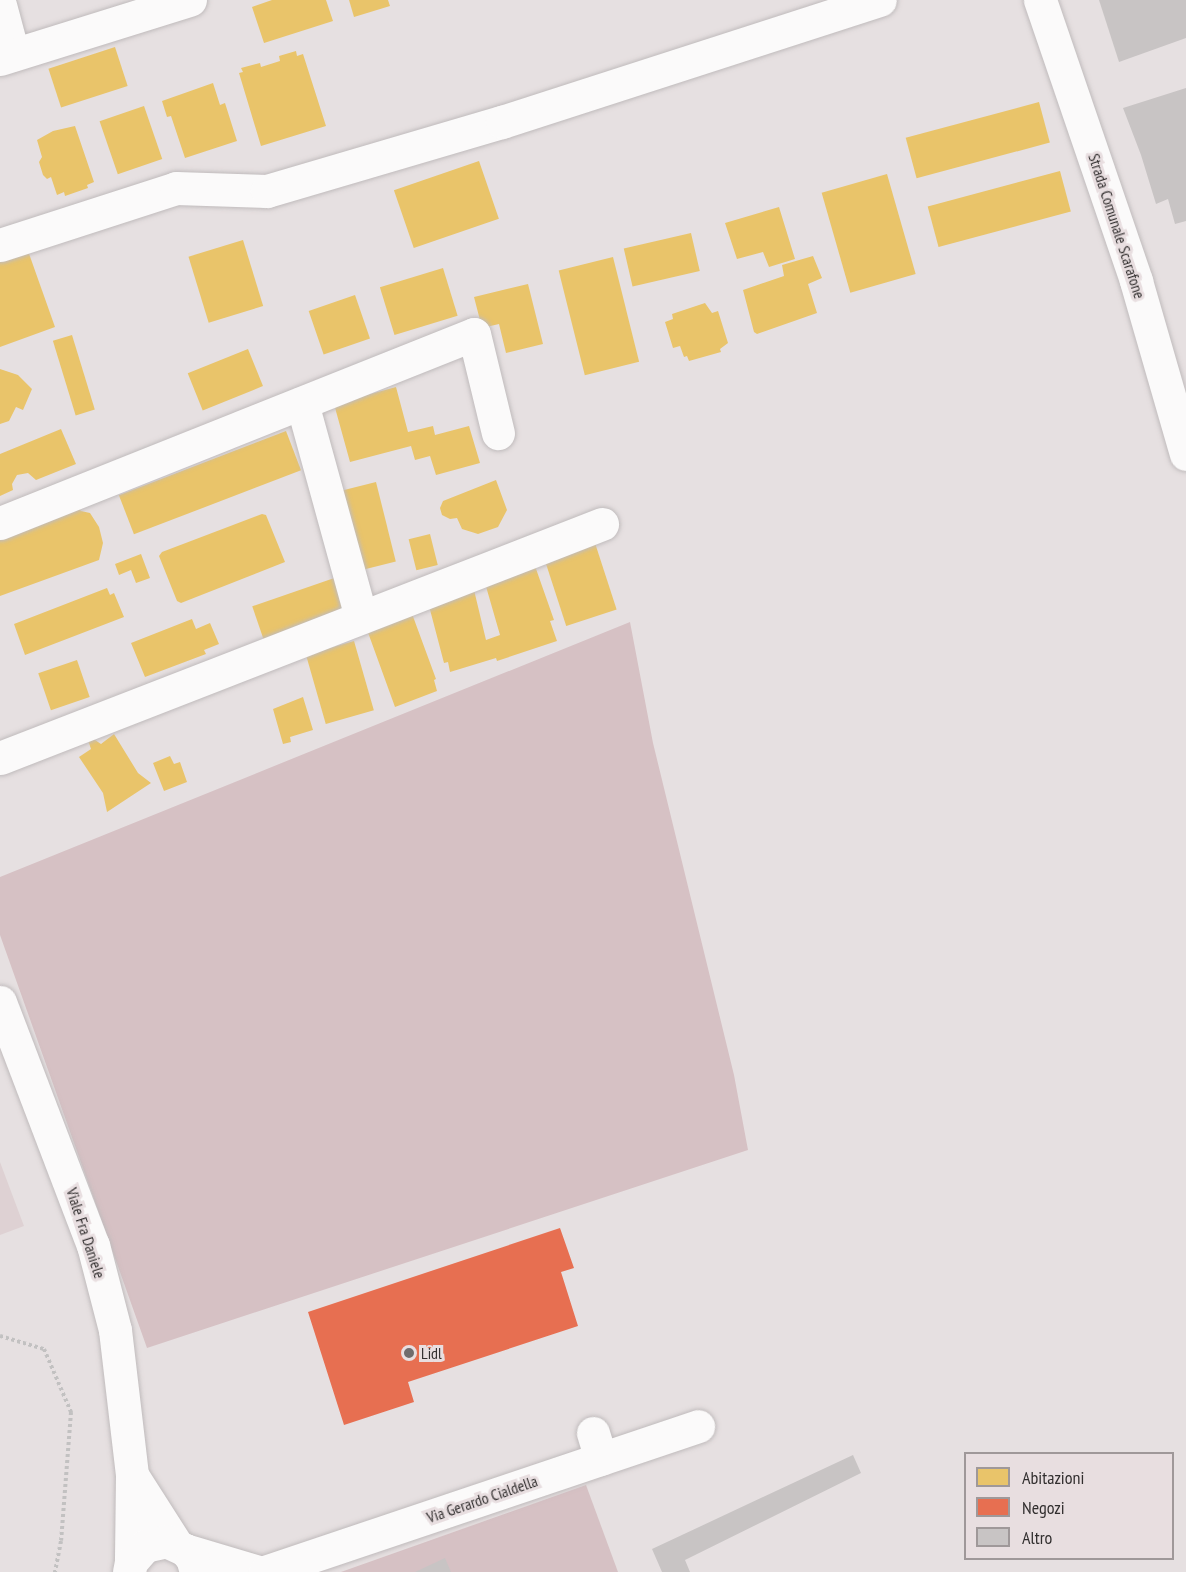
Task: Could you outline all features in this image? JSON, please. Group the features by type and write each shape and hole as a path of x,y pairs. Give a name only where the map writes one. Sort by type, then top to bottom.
{"street":[{"path":"0,5 7,57 190,0"},
{"path":"0,245 176,188 267,191 513,118 880,0"},
{"name":"Strada Comunale Scarafone","path":"1040,0 1181,416 1186,454"},
{"path":"0,523 474,334 498,433"},
{"path":"302,403 361,617"},
{"path":"0,758 602,524"},
{"name":"Viale Fra Daniele","path":"0,1002 93,1245 115,1330 132,1475 130,1567"},
{"name":"Via Gerardo Cialdella","path":"265,1572 368,1523 597,1446 698,1426"},
{"name":"Viale Fra Daniele","path":"132,1475 186,1555"},
{"name":"Viale Fra Daniele","path":"130,1567 145,1546 166,1541 186,1555"},
{"path":"186,1555 259,1572"}],"path":[{"path":"0,1336 44,1349 71,1412 61,1541 55,1572"}],"shaded area":[{"path":"630,622 653,743 734,1075 748,1150 147,1348 0,935 0,877"},
{"path":"0,1162 24,1226 0,1235"},
{"path":"586,1485 618,1572 341,1572"}],"building: Abitazioni":[{"path":"272,0 326,0 333,21 264,43 252,7"},
{"path":"349,0 388,0 390,6 354,17"},
{"path":"115,47 128,86 61,108 48,69"},
{"path":"296,51 297,56 303,54 326,126 261,146 239,73 243,72 241,68 260,63 261,67 280,61 279,56"},
{"path":"213,83 220,105 225,103 237,141 185,158 171,116 167,117 162,101"},
{"path":"1039,102 1050,143 917,178 906,138"},
{"path":"144,106 162,159 118,174 100,121"},
{"path":"75,126 94,182 87,185 88,188 65,196 64,192 57,195 51,177 47,179 43,175 39,162 42,157 37,140 53,131"},
{"path":"479,161 499,219 414,248 394,190"},
{"path":"1060,171 1071,212 939,247 928,206"},
{"path":"887,174 916,274 850,293 822,193"},
{"path":"779,207 795,259 769,267 763,252 737,259 725,223"},
{"path":"691,233 700,271 633,287 624,249"},
{"path":"243,240 263,306 209,323 188,257"},
{"path":"27,248 55,327 0,347 0,258"},
{"path":"813,256 822,278 808,284 817,313 757,334 754,332 743,290 784,276 782,265"},
{"path":"613,257 639,362 585,375 559,271"},
{"path":"443,268 458,316 395,335 380,287"},
{"path":"528,284 543,344 506,353 499,324 482,328 474,297"},
{"path":"355,295 370,338 324,354 309,311"},
{"path":"705,303 712,313 718,311 728,343 720,349 721,352 689,361 687,356 684,357 680,346 673,348 665,322 673,319 672,314"},
{"path":"72,335 95,410 76,415 53,341"},
{"path":"248,349 263,386 203,410 188,373"},
{"path":"0,369 18,375 32,389 23,410 16,407 9,421 0,424"},
{"path":"396,387 408,432 433,426 435,435 469,426 480,463 436,475 430,456 415,460 411,446 350,462 334,404"},
{"path":"61,429 76,464 36,480 28,473 17,475 12,484 13,490 0,496 0,454"},
{"path":"286,431 301,470 134,534 119,495"},
{"path":"496,480 507,510 498,527 478,534 462,529 457,518 450,519 442,515 440,508 443,501"},
{"path":"376,482 396,562 358,571 338,491"},
{"path":"77,506 81,511 90,513 99,527 103,543 99,560 0,596 0,536"},
{"path":"262,514 266,515 285,562 181,603 177,601 159,556 162,552"},
{"path":"430,534 438,565 416,570 409,539"},
{"path":"595,543 617,610 566,626 545,559"},
{"path":"141,554 150,578 136,583 131,570 119,575 115,564"},
{"path":"535,566 554,620 550,621 557,641 497,661 496,658 450,672 448,662 444,663 428,602 474,590 486,640 500,635 485,583"},
{"path":"343,575 357,616 266,647 252,606"},
{"path":"107,588 110,595 114,593 124,617 25,655 14,624"},
{"path":"411,611 436,679 434,680 437,691 395,707 366,627"},
{"path":"192,619 196,629 210,623 219,644 204,650 206,654 145,677 131,643"},
{"path":"354,641 374,710 326,724 306,655"},
{"path":"77,660 90,697 51,710 38,673"},
{"path":"303,697 313,730 290,737 291,742 283,744 273,709"},
{"path":"86,734 101,744 114,734 138,773 151,783 107,812 103,793 79,757 91,749"},
{"path":"170,756 174,764 180,762 187,782 164,791 153,763"}],"building: Negozi":[{"name":"Lidl","path":"560,1228 574,1268 561,1272 578,1326 408,1382 414,1402 344,1425 308,1312"}],"building: Altro":[{"path":"1099,0 1186,0 1186,38 1119,62"},
{"path":"1186,88 1186,221 1175,224 1168,199 1156,204 1123,108"},
{"path":"853,1455 861,1473 685,1560 690,1572 662,1572 652,1549"},
{"path":"445,1558 451,1572 415,1572"}],"place":[{"name":"Lidl","path":"409,1353"}]}
